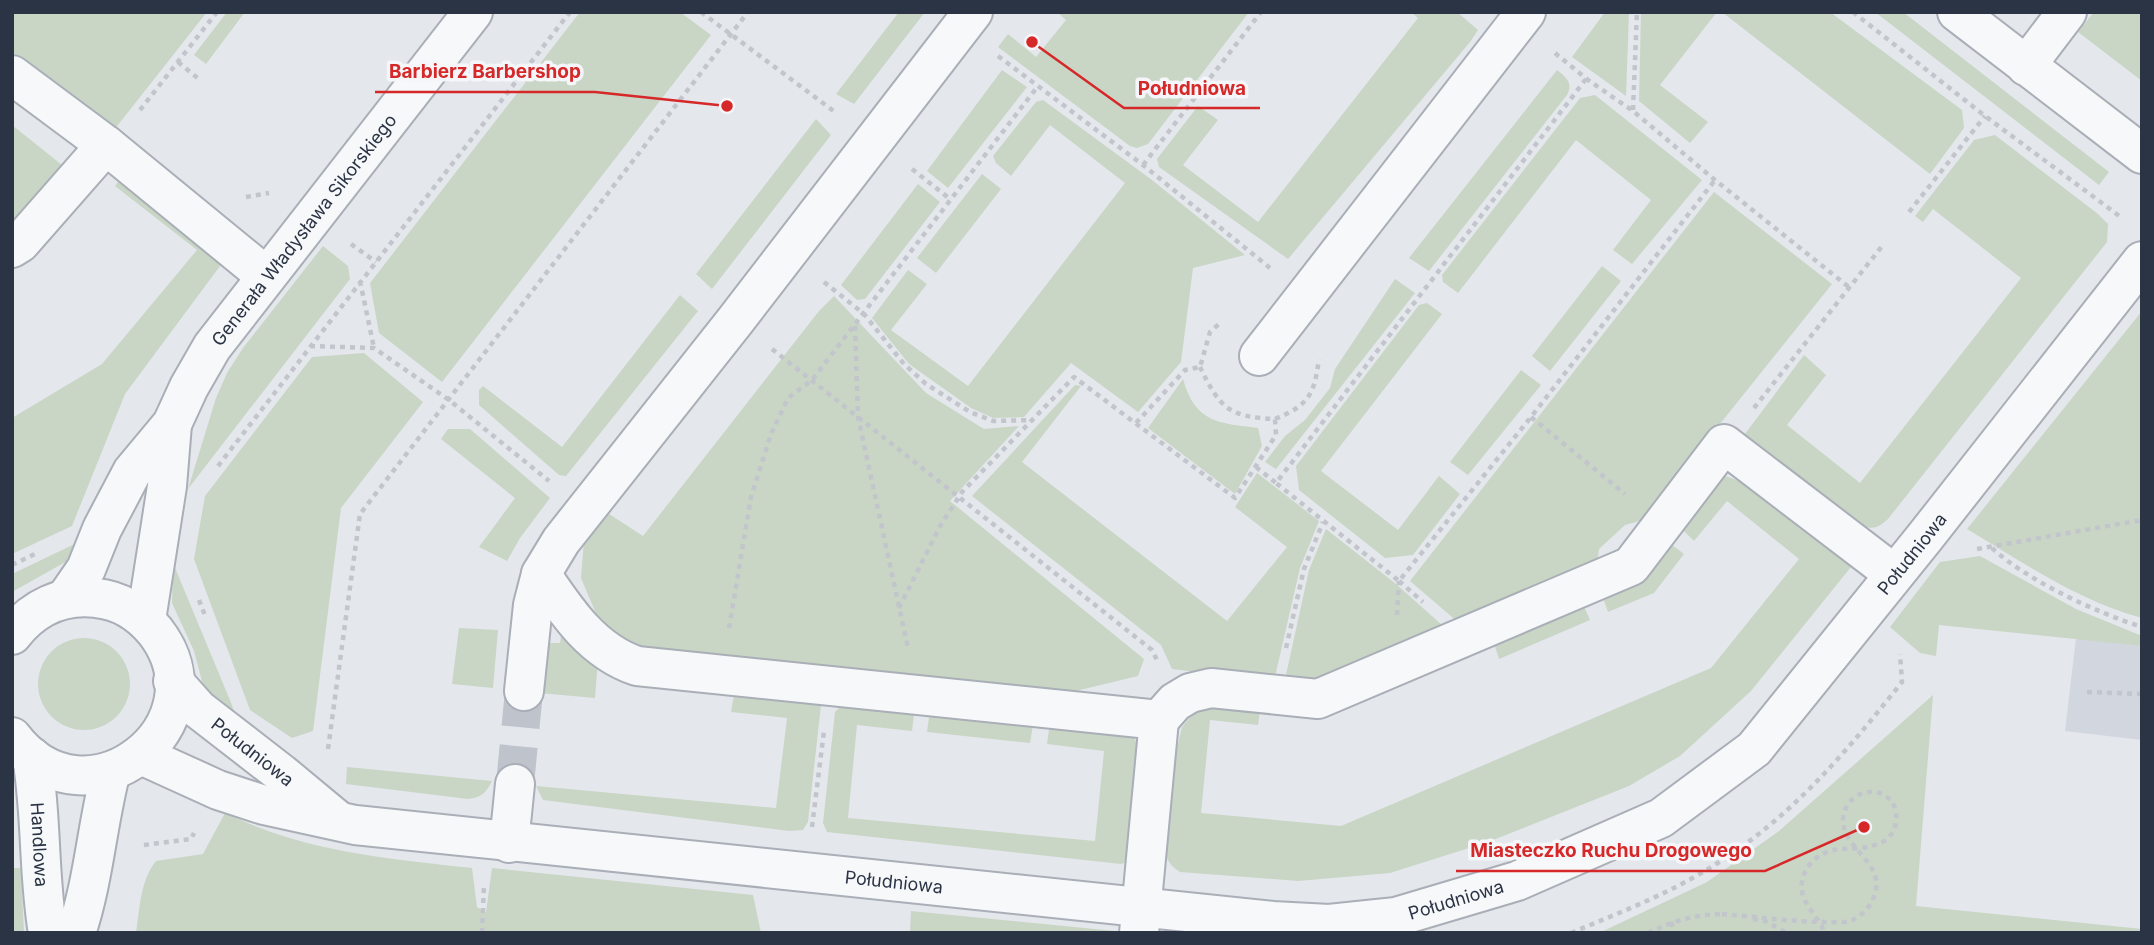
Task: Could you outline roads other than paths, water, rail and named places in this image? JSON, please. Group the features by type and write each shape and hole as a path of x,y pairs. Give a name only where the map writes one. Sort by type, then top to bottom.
{"street":[{"name":"Generała Władysława Sikorskiego","path":"66,598 86,569 102,529 132,472 172,424 212,347 473,12"},
{"path":"524,691 533,605 541,574 561,541 973,12"},
{"path":"1957,12 2142,154"},
{"path":"2026,66 2067,12"},
{"path":"1259,356 1510,19"},
{"path":"12,75 106,145 266,276"},
{"path":"12,248 20,243 106,145"},
{"name":"Południowa","path":"126,763 264,805 355,825 1141,920 1329,924 1396,917 1517,881 1661,818 1754,748 2142,261"},
{"name":"Generała Władysława Sikorskiego","path":"146,620 167,486 172,424"},
{"path":"1141,920 1159,720 1175,702 1190,693 1211,688 1318,699 1632,566 1724,444 1894,574"},
{"path":"541,574 570,616 597,645 621,661 637,666 1159,720"},
{"path":"15,626 50,604 66,598 100,598 117,603 146,620 165,648 173,681 173,698 166,722 153,744 126,763 94,775 62,772 46,766 22,747"},
{"name":"Południowa","path":"173,681 198,709 273,766 337,820"},
{"name":"Handlowa","path":"22,747 39,797 44,908 48,933"},
{"path":"76,933 83,912 104,799 126,763"},
{"path":"509,843 515,784"}],"tunnel":[{"path":"515,784 524,691"}],"place":[{"name":"Południowa","path":"1032,42"},
{"name":"Barbierz Barbershop","path":"727,106"},
{"name":"Miasteczko Ruchu Drogowego","path":"1864,827"}]}
